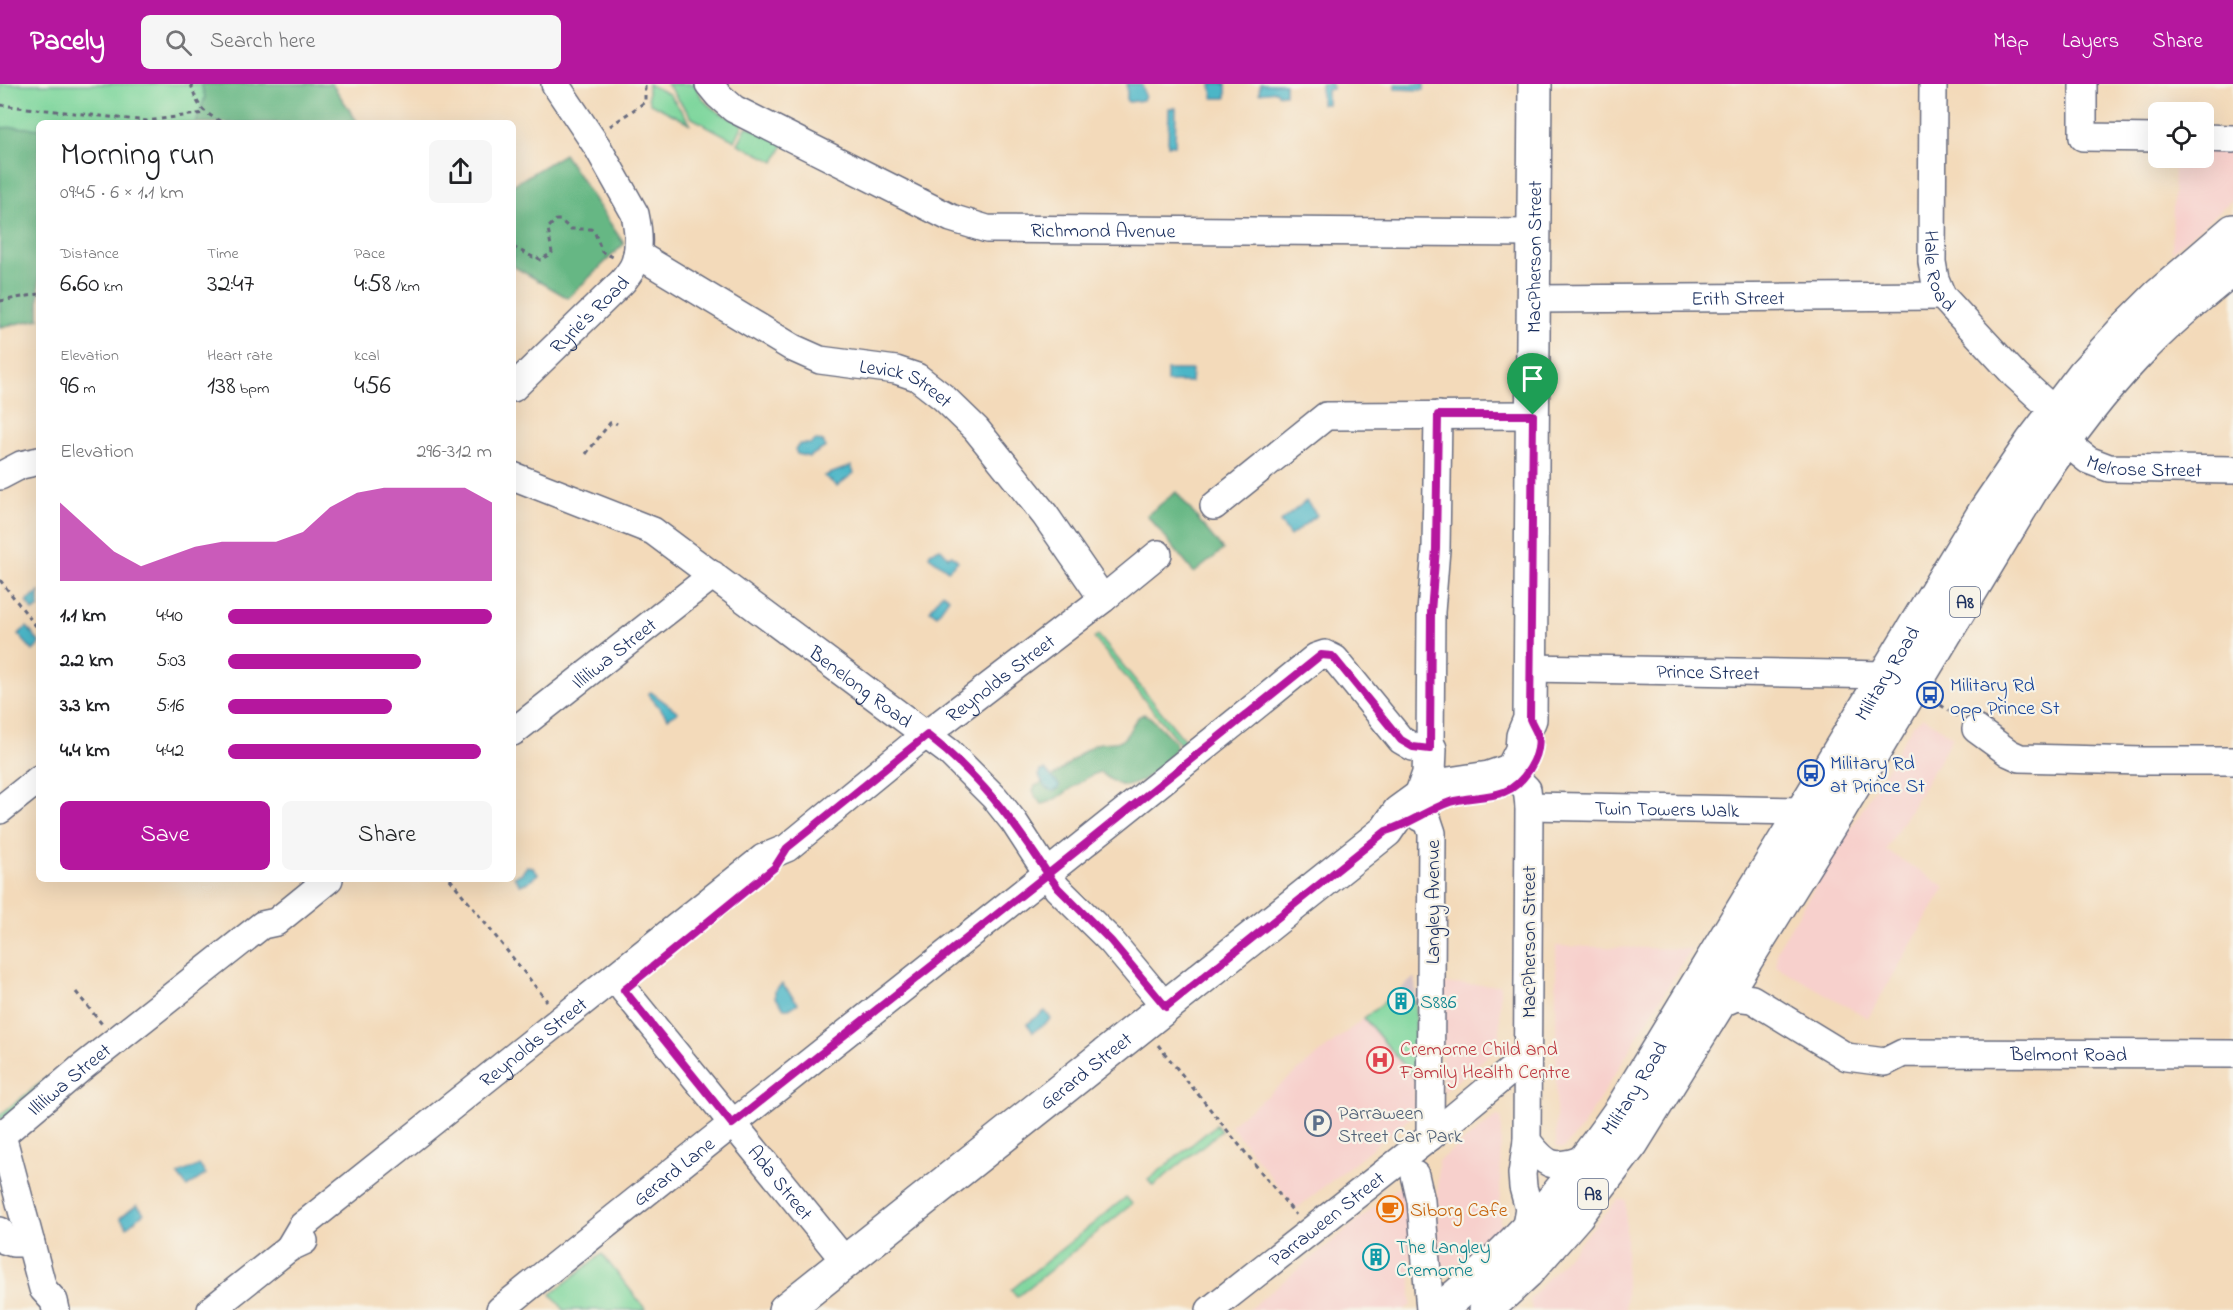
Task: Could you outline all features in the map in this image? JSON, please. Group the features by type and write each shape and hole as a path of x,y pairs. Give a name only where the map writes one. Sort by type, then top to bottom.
{"main road":[{"name":"MacPherson Street","path":"1530,719 1535,84"},
{"name":"Military Road","path":"1440,1310 1483,1274 1526,1231 1584,1159 1727,963 1913,691 2035,484 2084,374 2159,295 2233,231"},
{"name":"Military Road","path":"1495,1307 1570,1224 1618,1161 1720,1004 1727,963 1803,811 1984,511 2059,426 2166,326 2233,268"},
{"path":"1525,794 1527,773 1536,754 1538,737 1530,719"},
{"name":"Gerard Street","path":"785,1310 1386,831 1405,826 1420,807 1449,784 1490,778 1512,770 1522,750 1523,736 1530,719"},
{"path":"1420,807 1429,774 1430,749"},
{"name":"Gerard Street","path":"1420,807 1503,792 1525,794"}],"street":[{"path":"555,84 590,137 635,214 638,225 629,258"},
{"name":"Richmond Avenue","path":"709,84 734,109 951,218 987,229 1534,233"},
{"name":"Hale Road","path":"1933,84 1932,262 1935,279 1942,296 2059,426"},
{"path":"2083,84 2083,137 2148,138"},
{"path":"2214,138 2233,139"},
{"name":"Ryrie's Road","path":"516,385 622,282 629,258"},
{"name":"Levick Street","path":"629,258 793,348 820,360 896,370 917,377 944,398 976,429 1045,515 1103,599"},
{"name":"Erith Street","path":"1534,299 1942,296"},
{"path":"1430,749 1431,612 1436,549 1438,415"},
{"path":"1214,506 1326,416 1533,415"},
{"name":"Melrose Street","path":"2059,426 2088,460 2109,468 2233,470"},
{"path":"0,477 21,465 36,462"},
{"name":"Benelong Road","path":"516,477 653,531 949,752 995,798 1064,894 1111,941 1166,1007"},
{"name":"Reynolds Street","path":"289,1248 302,1226 763,858 787,848 1158,554"},
{"name":"Illiliwa Street","path":"516,730 713,575"},
{"name":"Gerard Lane","path":"500,1310 1321,655 1332,656 1335,659 1401,740 1413,747 1430,749"},
{"name":"Prince Street","path":"1531,668 1886,675"},
{"path":"1976,729 2000,747 2020,758 2233,761"},
{"path":"0,810 36,780"},
{"name":"Twin Towers Walk","path":"1525,794 1803,811"},
{"name":"MacPherson Street","path":"1525,794 1527,1141 1522,1174 1529,1209 1526,1231"},
{"name":"Langley Avenue","path":"1420,807 1432,833 1430,1137"},
{"name":"Reynolds Street","path":"211,1310 289,1248 311,1237 624,990 775,867 787,848"},
{"name":"Illiliwa Street","path":"55,1305 43,1289 2,1135 80,1069 262,924 276,922 325,882"},
{"name":"Illiliwa Street","path":"55,1305 59,1288 19,1140 271,936 276,922"},
{"name":"Belmont Road","path":"1727,963 1852,1040 1869,1044 1887,1044 1903,1053"},
{"name":"Ada Street","path":"624,990 845,1261"},
{"name":"Belmont Road","path":"1720,1004 1736,997 1752,999 1847,1057 1885,1062 1903,1053 2233,1054"},
{"name":"Parraween Street","path":"1210,1310 1430,1137 1527,1057"},
{"path":"1527,1141 1544,1161 1553,1166 1567,1165 1584,1159"},
{"path":"1415,1175 1421,1201 1430,1310"},
{"path":"0,1232 4,1240 13,1243 31,1243"}],"path":[{"path":"191,84 195,98 204,113 217,120"},
{"path":"590,137 645,102 645,84"},
{"path":"0,105 138,120"},
{"path":"154,120 204,113"},
{"path":"516,248 533,257 536,256 540,260 543,259 552,253 548,228 552,222 560,220 571,229 591,229 595,233 602,252 629,258"},
{"path":"0,301 36,295"},
{"path":"586,454 610,423 617,424"},
{"path":"0,580 36,626"},
{"path":"1931,699 1976,729"},
{"path":"452,882 550,1004"},
{"path":"76,992 105,1028"},
{"path":"1157,1044 1309,1231"}],"shaded area":[{"path":"2214,150 2233,150 2233,199 2172,252 2174,168 2214,168"},
{"path":"1924,717 1953,737 1886,850 1945,887 1868,1018 1776,966 1777,950 1913,725"},
{"path":"1556,946 1691,949 1582,1128 1563,1149 1556,1147"},
{"path":"1415,977 1416,1000 1399,1013 1388,999"},
{"path":"1443,984 1500,985 1500,1046 1442,1093"},
{"name":"Parraween Street Car Park","path":"1364,1018 1415,1079 1414,1115 1296,1209 1230,1125"},
{"path":"1497,1116 1501,1117 1500,1228 1438,1281 1438,1161"},
{"path":"1400,1186 1411,1198 1411,1305 1404,1310 1248,1310"},
{"path":"1617,1200 1626,1200 1626,1310 1532,1310 1530,1300 1535,1293"}],"green space":[{"path":"0,84 332,84 356,120 36,120 36,320 0,327"},
{"path":"201,84 332,84 356,120 197,120 205,97"},
{"path":"648,84 669,94 691,124 650,103"},
{"path":"667,84 695,84 708,105 743,124 735,141 692,118"},
{"path":"747,126 784,144 775,162 738,144"},
{"path":"0,128 36,129 36,320 0,327"},
{"path":"564,154 624,244 568,298 516,268 516,183"},
{"path":"1176,492 1223,550 1194,573 1147,515"},
{"path":"1098,635 1191,748 1186,751 1094,638"},
{"path":"1144,714 1175,742 1176,747 1154,772 1139,782 1125,786 1100,772 1050,802 1042,804 1036,798 1033,790 1035,786 1050,778 1092,746 1120,741 1137,719"},
{"path":"1388,999 1399,1013 1416,1000 1415,1079 1364,1018"},
{"path":"48,1077 51,1081 0,1121 0,1115"},
{"path":"1216,1125 1221,1131 1153,1186 1148,1180"},
{"path":"1126,1197 1132,1204 1017,1297 1011,1290"},
{"path":"602,1254 646,1310 564,1310 551,1294"}],"water":[{"path":"1127,84 1142,84 1145,96 1143,100 1127,101"},
{"path":"1211,84 1226,84 1226,98 1213,98"},
{"path":"1260,84 1285,84 1285,94 1279,94 1276,91 1259,93"},
{"path":"1321,84 1332,84 1332,89 1327,90 1327,104 1321,104"},
{"path":"1395,84 1424,84 1424,90 1395,89"},
{"path":"1169,108 1176,108 1175,145 1168,145"},
{"path":"1167,370 1192,370 1191,382 1167,382"},
{"path":"816,440 823,442 826,447 809,457 797,454 795,449 800,444 810,444"},
{"path":"851,466 854,473 837,486 824,476"},
{"path":"1306,501 1317,515 1290,536 1280,522"},
{"path":"940,548 948,557 952,555 958,561 948,570 929,556 930,553"},
{"path":"942,593 949,598 937,615 930,610"},
{"path":"36,594 36,609 33,611 26,602"},
{"path":"27,627 36,638 36,648 33,651 18,634"},
{"path":"651,692 678,712 668,718 648,694"},
{"path":"1045,770 1059,785 1059,788 1054,791 1046,787 1041,780 1040,771"},
{"path":"527,866 532,867 538,874 520,885 516,876 522,873"},
{"path":"782,984 798,1003 791,1008 784,1008 775,997 775,990"},
{"path":"1045,1011 1051,1019 1033,1032 1027,1024"},
{"path":"199,1165 206,1174 187,1187 178,1175"},
{"path":"137,1205 144,1213 127,1227 120,1218"}],"place":[{"name":"Military Rd opp Prince St","path":"1930,695"},
{"name":"Military Rd at Prince St","path":"1811,773"},
{"name":"S886","path":"1401,1001"},
{"name":"Cremorne Child and Family Health Centre","path":"1380,1060"},
{"name":"Parraween Street Car Park","path":"1318,1123"},
{"name":"Siborg Cafe","path":"1390,1209"},
{"name":"The Langley Cremorne","path":"1376,1257"}],"route":[{"path":"1533,415 1438,415 1436,549 1431,612 1430,749 1413,747 1401,740 1335,659 1332,656 1321,655 1048,874 1014,822 995,798 949,752 927,735 787,848 775,867 624,990 732,1124 1048,874 1058,888 1111,941 1166,1007 1386,831 1405,826 1452,801 1511,789 1527,773 1536,754 1538,737 1530,719 1533,415"}]}
